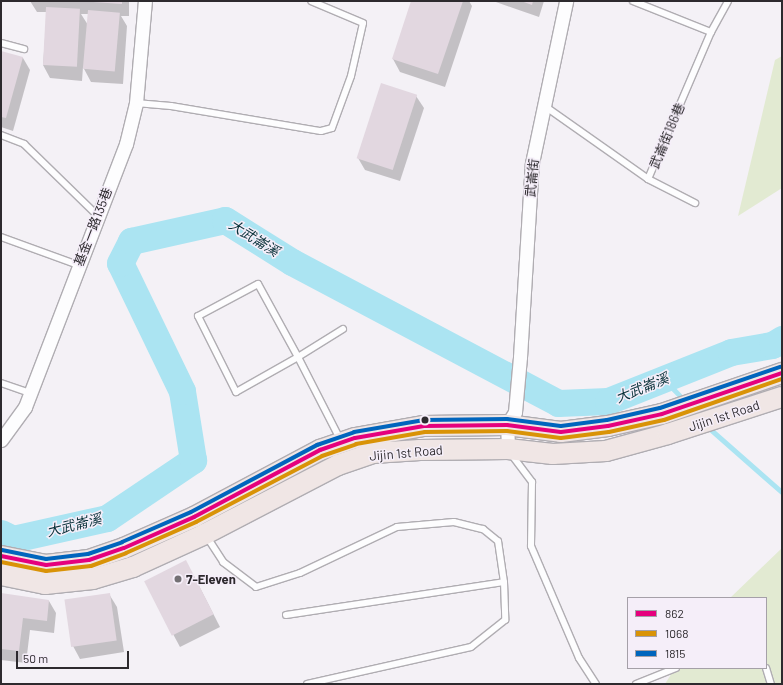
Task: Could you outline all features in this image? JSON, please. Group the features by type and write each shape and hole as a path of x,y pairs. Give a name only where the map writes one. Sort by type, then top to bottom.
{"main road":[{"name":"Jijin 1st Road","path":"1,556 46,565 96,558 194,517 320,450 342,443 424,426 511,419 561,432 608,426 662,414 782,373"},
{"name":"Jijin 1st Road","path":"1,575 45,584 93,579 133,567 205,534 338,465 373,453 508,449 554,454 606,451 668,434 782,397"}],"street":[{"name":"基金一路135巷","path":"1,440 25,407 78,265 126,144 136,103 144,1"},
{"name":"武崙街","path":"508,449 520,357 532,163 546,107 566,1"}],"lane":[{"path":"136,103 171,106 321,130 332,128 351,76 363,23 311,1"},
{"path":"633,1 711,32"},
{"name":"武崙街186巷","path":"546,107 648,179 711,32 728,1"},
{"path":"1,43 24,48"},
{"path":"1,135 24,144 98,216"},
{"path":"648,179 695,203"},
{"path":"1,237 78,265"},
{"path":"342,443 298,357 258,284 198,316 236,392 298,357 343,330"},
{"path":"1,383 30,393"},
{"path":"508,449 532,482 531,546 579,658 596,684"},
{"path":"205,534 223,562 256,587 300,573 397,527 454,522 483,529 498,541 504,582 505,620 471,647 307,684"},
{"path":"286,615 504,582"},
{"path":"636,684 674,669"},
{"path":"766,669 770,684"}],"green space":[{"path":"782,56 782,188 738,216 775,60"},
{"path":"782,548 782,684 665,684 674,669 767,669 767,597 731,597"}],"building":[{"path":"122,1 122,4 93,2"},
{"path":"411,1 463,1 438,74 392,59"},
{"path":"521,1 533,1 532,5"},
{"path":"46,7 80,9 77,67 43,65"},
{"path":"88,10 120,13 115,72 83,69"},
{"path":"1,51 23,57 6,118 1,117"},
{"path":"381,83 417,95 393,170 357,158"},
{"path":"186,560 214,614 172,636 144,581"},
{"path":"1,593 49,600 47,621 23,618 19,651 1,649"},
{"path":"110,593 117,641 71,647 64,599"}],"waterway":[{"name":"大武崙溪","path":"1,533 13,539 107,518 193,460 182,391 120,263 131,241 225,220 292,262 558,403 608,401 731,352 772,345 782,339"},
{"path":"664,379 685,401"},
{"path":"708,427 782,492"}],"transit line":[{"name":"1815","path":"2,550 46,559 88,554 122,542 191,512 317,445 354,432 424,420 507,419 561,426 607,420 660,408 780,367"},
{"name":"862","path":"1,556 46,565 89,560 124,548 194,517 320,450 355,438 424,426 507,425 561,432 608,426 662,414 782,373"},
{"name":"1068","path":"1,562 46,571 91,566 126,553 196,522 322,456 356,444 425,432 507,431 561,438 609,432 664,420 782,379"}],"place":[{"name":"7-Eleven","path":"178,579"}]}
